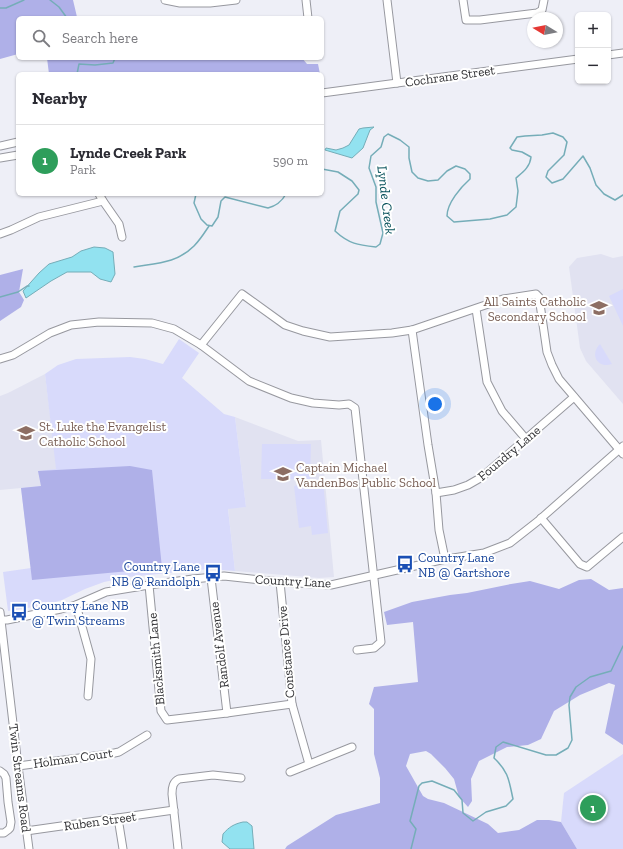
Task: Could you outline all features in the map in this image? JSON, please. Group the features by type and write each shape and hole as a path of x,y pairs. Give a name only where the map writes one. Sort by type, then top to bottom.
{"street":[{"path":"165,0 180,3 210,3 236,0"},
{"path":"306,0 308,16"},
{"path":"387,0 397,83"},
{"path":"463,0 466,20 480,20 537,13 542,10 544,0"},
{"path":"611,55 623,53"},
{"name":"Cochrane Street","path":"324,93 575,59"},
{"path":"0,146 16,142"},
{"path":"0,158 16,155"},
{"path":"100,196 119,224 122,237"},
{"path":"0,234 39,217 103,201"},
{"path":"201,345 242,294 285,325 330,337 392,333 412,330 504,299 536,294 539,297 547,352 559,379 622,450"},
{"path":"476,309 487,382 502,411 526,439"},
{"path":"0,359 12,355 50,333 71,325 99,322 152,323 174,329 201,345 248,381 291,398 313,404 349,404 355,408 381,642 374,648 357,650"},
{"path":"412,330 436,493 439,530 445,559"},
{"name":"Foundry Lane","path":"436,493 454,490 482,477 574,397"},
{"name":"Country Lane","path":"0,620 7,620 61,609 76,605 106,592 149,585 224,576 280,582 331,585 445,559 484,553 510,543 622,450"},
{"path":"541,518 580,564 587,566 623,537"},
{"name":"Randolf Avenue","path":"211,578 227,713"},
{"name":"Constance Drive","path":"227,713 292,704 280,582"},
{"name":"Blacksmith Lane","path":"149,585 161,712 167,720 227,713"},
{"path":"76,605 91,659 88,696"},
{"name":"Twin Streams Road","path":"0,612 29,849"},
{"path":"292,704 309,764"},
{"name":"Holman Court","path":"18,766 119,752 147,734"},
{"path":"290,772 352,747"},
{"path":"0,771 6,778 11,822 8,830 0,833"},
{"path":"178,849 172,794 173,786 176,781 179,779 213,775 240,778"},
{"name":"Ruben Street","path":"26,832 174,810"},
{"path":"118,818 123,849"}],"shaded area":[{"path":"0,0 73,0 77,16 16,16 16,55 0,59"},
{"path":"47,60 304,60 307,64 318,64 320,72 49,72"},
{"path":"374,127 370,130 363,148 352,158 325,150 326,148 336,150 343,148 349,145 359,129"},
{"path":"94,247 105,248 113,252 115,274 111,282 100,279 91,272 67,272 26,298 23,291 49,264 72,257 81,251"},
{"name":"All Saints Catholic Secondary School","path":"601,254 613,258 623,256 623,404 586,361 580,348 569,267 577,258"},
{"path":"23,269 19,292 24,300 21,307 0,321 0,275"},
{"path":"623,289 623,326 609,296"},
{"path":"179,339 199,353 182,378 224,414 235,417 246,507 228,509 235,571 209,569 128,577 104,582 62,600 46,605 8,611 3,572 31,568 21,488 41,486 38,471 56,469 45,374 58,365 76,359 130,357 163,364"},
{"path":"600,344 612,364 603,365 597,360 595,352"},
{"name":"St. Luke the Evangelist Catholic School","path":"45,374 57,470 41,486 0,490 0,396"},
{"name":"Captain Michael VandenBos Public School","path":"235,417 298,441 321,440 334,577 319,578 235,571 228,508 246,507"},
{"path":"262,444 311,444 310,479 261,479"},
{"path":"130,466 152,470 162,568 32,580 21,488 41,486 38,471"},
{"path":"323,481 328,533 312,535 311,526 299,528 294,486"},
{"path":"591,579 609,590 623,588 623,745 605,733 615,685 609,683 580,695 554,711 541,739 528,745 507,747 479,761 471,779 472,801 468,807 459,797 454,779 431,754 426,751 410,754 406,766 423,796 428,799 444,803 488,824 498,833 519,830 537,820 561,822 577,849 285,849 287,846 336,815 380,803 380,778 374,754 374,709 369,704 374,687 418,682 413,622 387,625 384,612 412,602 511,584 530,581 559,589 579,580"},
{"path":"623,754 623,849 577,849 561,822 564,793"},
{"path":"247,822 252,826 254,849 230,849 222,842 223,834 232,826"}],"waterway":[{"name":"Lynde Creek","path":"0,8 6,8 24,0"},
{"name":"Lynde Creek","path":"50,0 59,7 66,16"},
{"name":"Lynde Creek","path":"77,72 79,64 95,65 113,63 114,60"},
{"name":"Lynde Creek","path":"324,169 338,172 352,181 359,190 358,194 340,211 335,231 345,239 354,243 376,247 380,244 383,233 376,202 376,187 369,168 371,156 381,147 384,137 388,134 400,140 409,147 409,158 412,172 418,178 428,181 438,180 447,171 456,166 465,169 470,174 470,179 459,191 449,206 447,216 454,222 490,219 507,215 516,207 518,191 516,178 528,166 531,157 510,148 517,137 553,133 563,137 567,142 564,155 548,171 546,177 552,183 563,179 583,156 590,168 596,185 604,194 615,200 623,195"},
{"name":"Lynde Creek","path":"196,196 194,203 201,219 207,225 212,226 218,217 221,201 225,197 268,208 274,206 285,196"},
{"path":"134,267 159,263 181,256 188,252 196,244 209,226"},
{"path":"0,297 18,292 29,286"},
{"path":"411,849 416,829 410,821 419,786 422,783 432,781 454,790 462,800 463,813 473,821 486,812 506,806 513,799 506,772 494,758 496,747 503,742 546,755 556,755 568,748 572,740 569,705 570,697 576,687 590,677 611,671 623,646"}],"place":[{"name":"All Saints Catholic Secondary School","path":"599,308"},
{"name":"St. Luke the Evangelist Catholic School","path":"26,433"},
{"name":"Captain Michael VandenBos Public School","path":"283,474"},
{"name":"Country Lane NB @ Gartshore","path":"405,564"},
{"name":"Country Lane NB @ Randolph","path":"213,573"},
{"name":"Country Lane NB @ Twin Streams","path":"19,612"},
{"name":"Lynde Creek Park","path":"593,808"}]}
